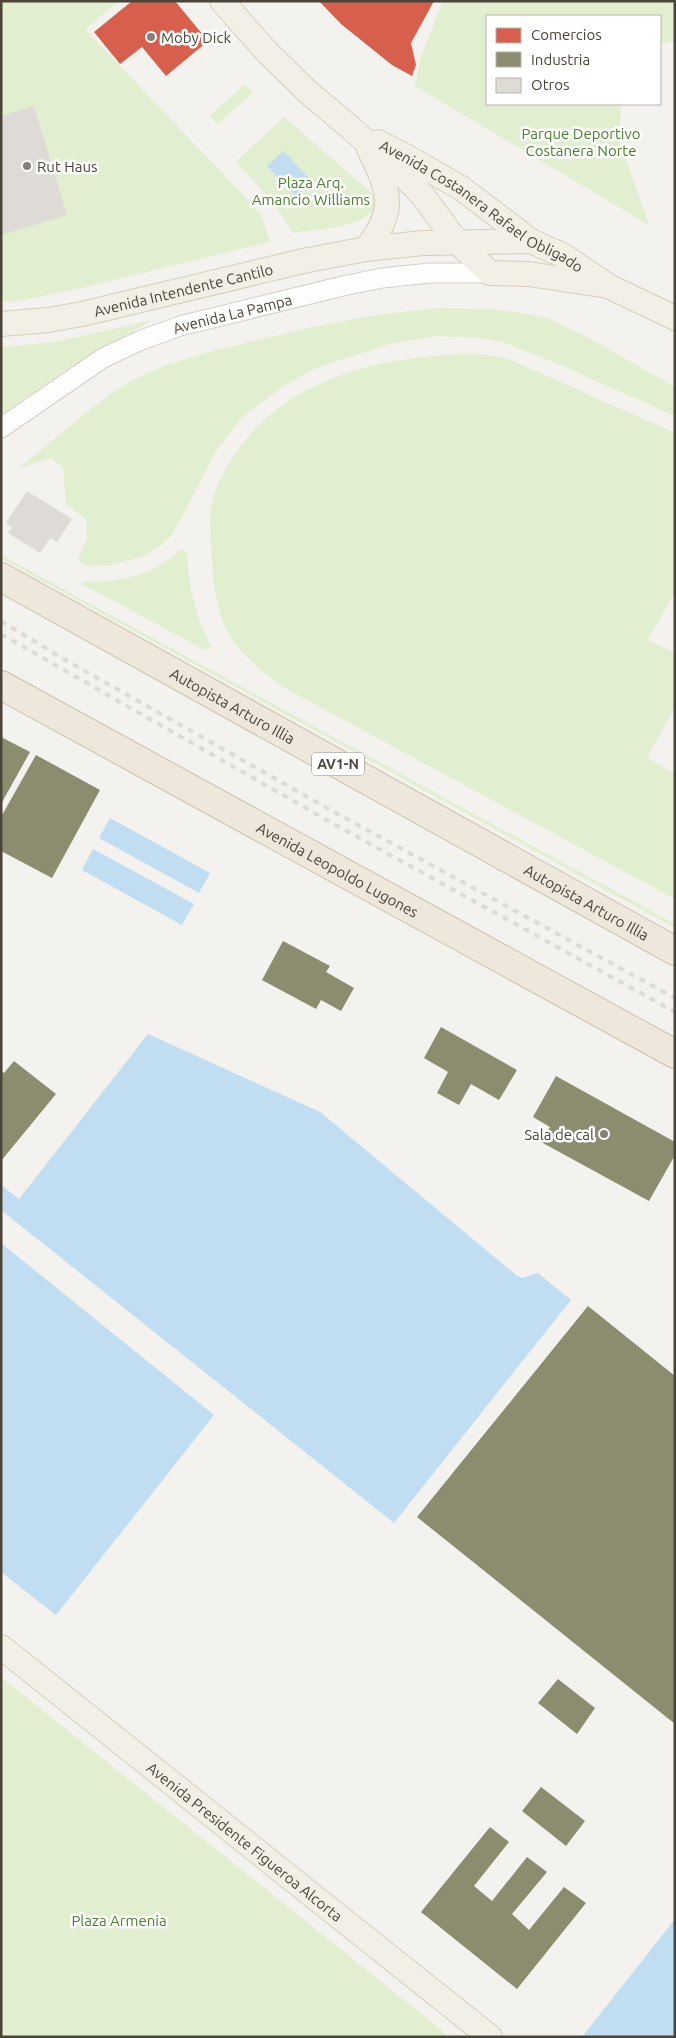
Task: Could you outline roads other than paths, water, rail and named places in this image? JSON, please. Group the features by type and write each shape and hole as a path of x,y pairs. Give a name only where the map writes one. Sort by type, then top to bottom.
{"highway":[{"name":"Autopista Arturo Illia","path":"1,577 675,951"},
{"name":"Avenida Leopoldo Lugones","path":"1,685 675,1054"}],"main road":[{"name":"Avenida Costanera Rafael Obligado","path":"222,1 266,51 407,179 423,196 457,242 490,273 529,274 608,286"},
{"name":"Avenida Costanera Rafael Obligado","path":"359,135 407,156 461,188 531,241 564,256 608,286 675,318"},
{"path":"359,135 386,187 388,204 379,232 366,249"},
{"path":"366,249 423,243 531,241"},
{"name":"Avenida Intendente Cantilo","path":"1,324 48,320 82,314 303,261 366,249"},
{"name":"Avenida Presidente Figueroa Alcorta","path":"1,1647 490,2037"}],"street":[{"name":"Avenida La Pampa","path":"1,428 104,358 139,341 180,326 382,278 430,273 490,273"}],"water":[{"path":"283,151 312,181 296,197 267,166"},
{"path":"110,818 210,873 199,893 99,838"},
{"path":"93,849 194,904 182,925 82,870"},
{"path":"148,1034 320,1112 516,1275 522,1278 538,1273 571,1300 394,1523 1,1210 1,1185 19,1199"},
{"path":"1,1243 214,1415 56,1615 1,1572"},
{"path":"675,1919 675,2037 582,2037"}],"railway":[{"path":"1,621 62,658 336,813 675,998"},
{"path":"1,634 325,819 675,1012"}],"place":[{"name":"Moby Dick","path":"151,37"},
{"name":"Rut Haus","path":"27,166"},
{"name":"Sala de cal","path":"604,1134"}],"park label":[{"name":"Parque Deportivo Costanera Norte","path":"581,142"},
{"name":"Plaza Arq. Amancio Williams","path":"311,190"},
{"name":"Plaza Armenia","path":"119,1920"}]}
